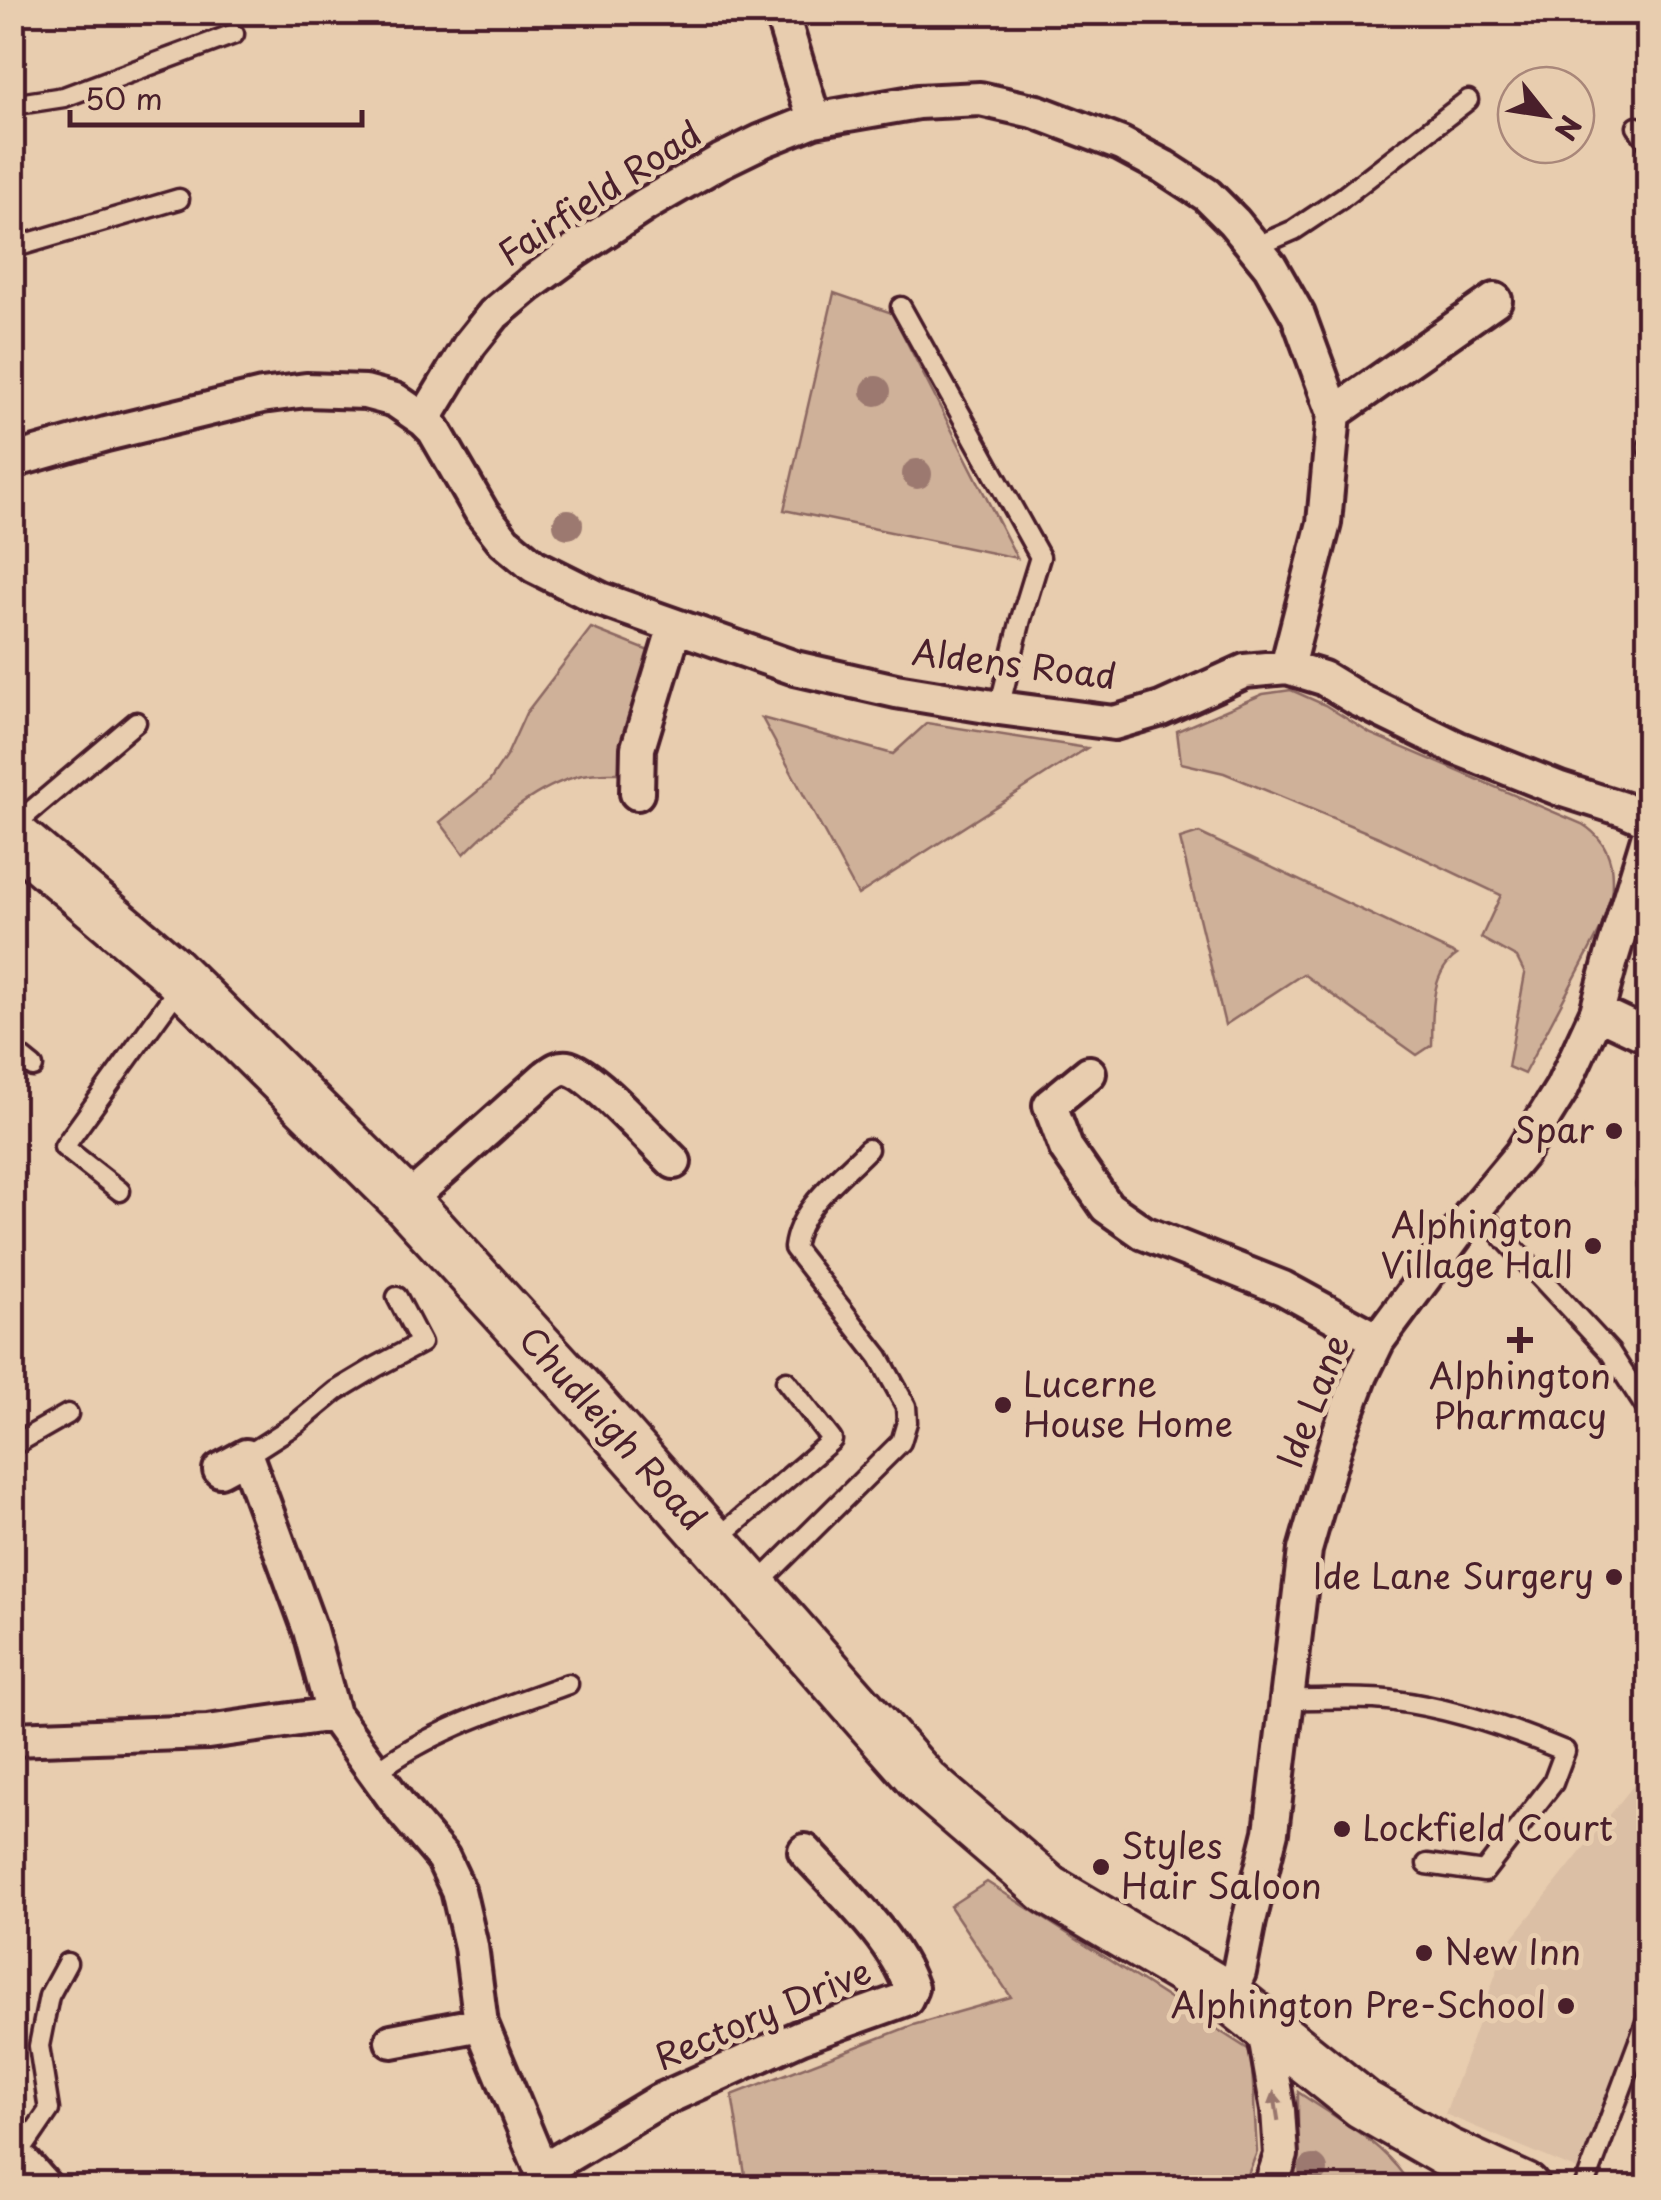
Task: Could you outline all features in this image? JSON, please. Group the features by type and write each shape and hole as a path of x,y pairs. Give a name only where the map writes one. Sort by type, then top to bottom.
{"street":[{"path":"781,12 814,120"},
{"name":"Fairfield Road","path":"424,420 470,344 494,314 530,284 645,205 762,141 814,120 918,102 980,99 1037,112 1121,144 1208,195 1270,266 1298,315 1334,412 1324,523 1288,667"},
{"path":"1334,412 1495,300"},
{"path":"12,461 262,396 306,390 365,392 395,400 424,420"},
{"name":"Aldens Road","path":"424,420 448,450 482,513 504,541 534,566 600,599 795,668 896,691 1114,724 1245,671 1288,667 1323,678 1358,700 1457,748 1648,820"},
{"path":"637,793 638,748 675,626"},
{"name":"Chudleigh Road","path":"12,835 183,982 406,1202 714,1542 925,1783 1049,1890 1245,2010 1363,2104 1487,2182"},
{"name":"Ide Lane","path":"1245,2010 1239,1972 1271,1832 1304,1550 1338,1436 1378,1340 1521,1154 1562,1088 1597,1012 1648,838"},
{"path":"1597,1012 1648,1036"},
{"path":"406,1202 560,1068 572,1069 590,1080 674,1162"},
{"path":"1089,1072 1035,1111 1107,1206 1144,1233 1283,1288 1378,1340"},
{"path":"233,1463 310,1630 334,1714 402,1811 442,1858 458,1890 471,1946 481,2024 544,2179"},
{"path":"12,1739 208,1732 334,1714"},
{"name":"Rectory Drive","path":"544,2179 659,2101 800,2037 906,2000 911,1988 905,1971 873,1926 805,1851"},
{"path":"1245,2010 1278,2110 1281,2155 1270,2188"},
{"path":"392,2041 481,2024"},
{"path":"15,2156 46,2188"}],"lane":[{"path":"12,105 64,97 234,34"},
{"path":"1255,248 1294,230 1342,198 1468,100"},
{"path":"12,248 179,198"},
{"path":"902,307 1040,557 1000,708"},
{"path":"12,827 136,722"},
{"path":"120,1191 64,1147 183,982"},
{"path":"12,1050 33,1067"},
{"path":"754,1588 901,1442 906,1406 879,1357 794,1248 804,1215 868,1149"},
{"path":"1476,1208 1610,1352 1648,1411"},
{"path":"233,1463 296,1424 336,1391 421,1344 397,1298"},
{"path":"714,1542 832,1440 786,1380"},
{"path":"12,1441 20,1442 68,1414"},
{"path":"376,1772 404,1750 460,1724 568,1684"},
{"path":"1287,1699 1394,1700 1455,1714 1565,1751 1554,1783 1484,1872 1426,1864"},
{"path":"15,2156 48,2110 39,2046 48,1996 66,1963"},
{"path":"1584,2188 1648,2017"}],"shaded area":[{"path":"834,293 892,313 1017,558 784,510"},
{"path":"591,628 659,655 622,773 582,775 549,787 504,817 464,854 440,822 489,782 507,755 526,713"},
{"path":"1291,690 1325,705 1371,734 1582,824 1601,842 1612,874 1610,911 1524,1074 1508,1067 1525,974 1517,958 1481,938 1501,895 1381,838 1224,773 1181,763 1177,731 1263,694"},
{"path":"762,718 893,754 927,723 1087,748 858,895"},
{"path":"1199,833 1457,955 1437,984 1432,1045 1417,1055 1303,974 1225,1025 1180,839"},
{"name":"Alphington Pre-School","path":"1640,1777 1648,1780 1648,2065 1613,2140 1601,2180 1445,2114 1506,1946"},
{"path":"987,1882 1251,2051 1257,2152 1243,2187 747,2187 732,2095 913,2025 1011,1997 950,1906"},
{"path":"1298,2092 1382,2151 1404,2176 1401,2187 1288,2188 1298,2143"}],"place":[{"name":"Spar","path":"1614,1131"},
{"name":"Alphington Village Hall","path":"1593,1246"},
{"name":"Alphington Pharmacy","path":"1520,1340"},
{"name":"Lucerne House Home","path":"1003,1405"},
{"name":"Ide Lane Surgery","path":"1614,1577"},
{"name":"Lockfield Court","path":"1342,1829"},
{"name":"Styles Hair Saloon","path":"1101,1867"},
{"name":"New Inn","path":"1424,1953"},
{"name":"Alphington Pre-School","path":"1566,2006"}]}
